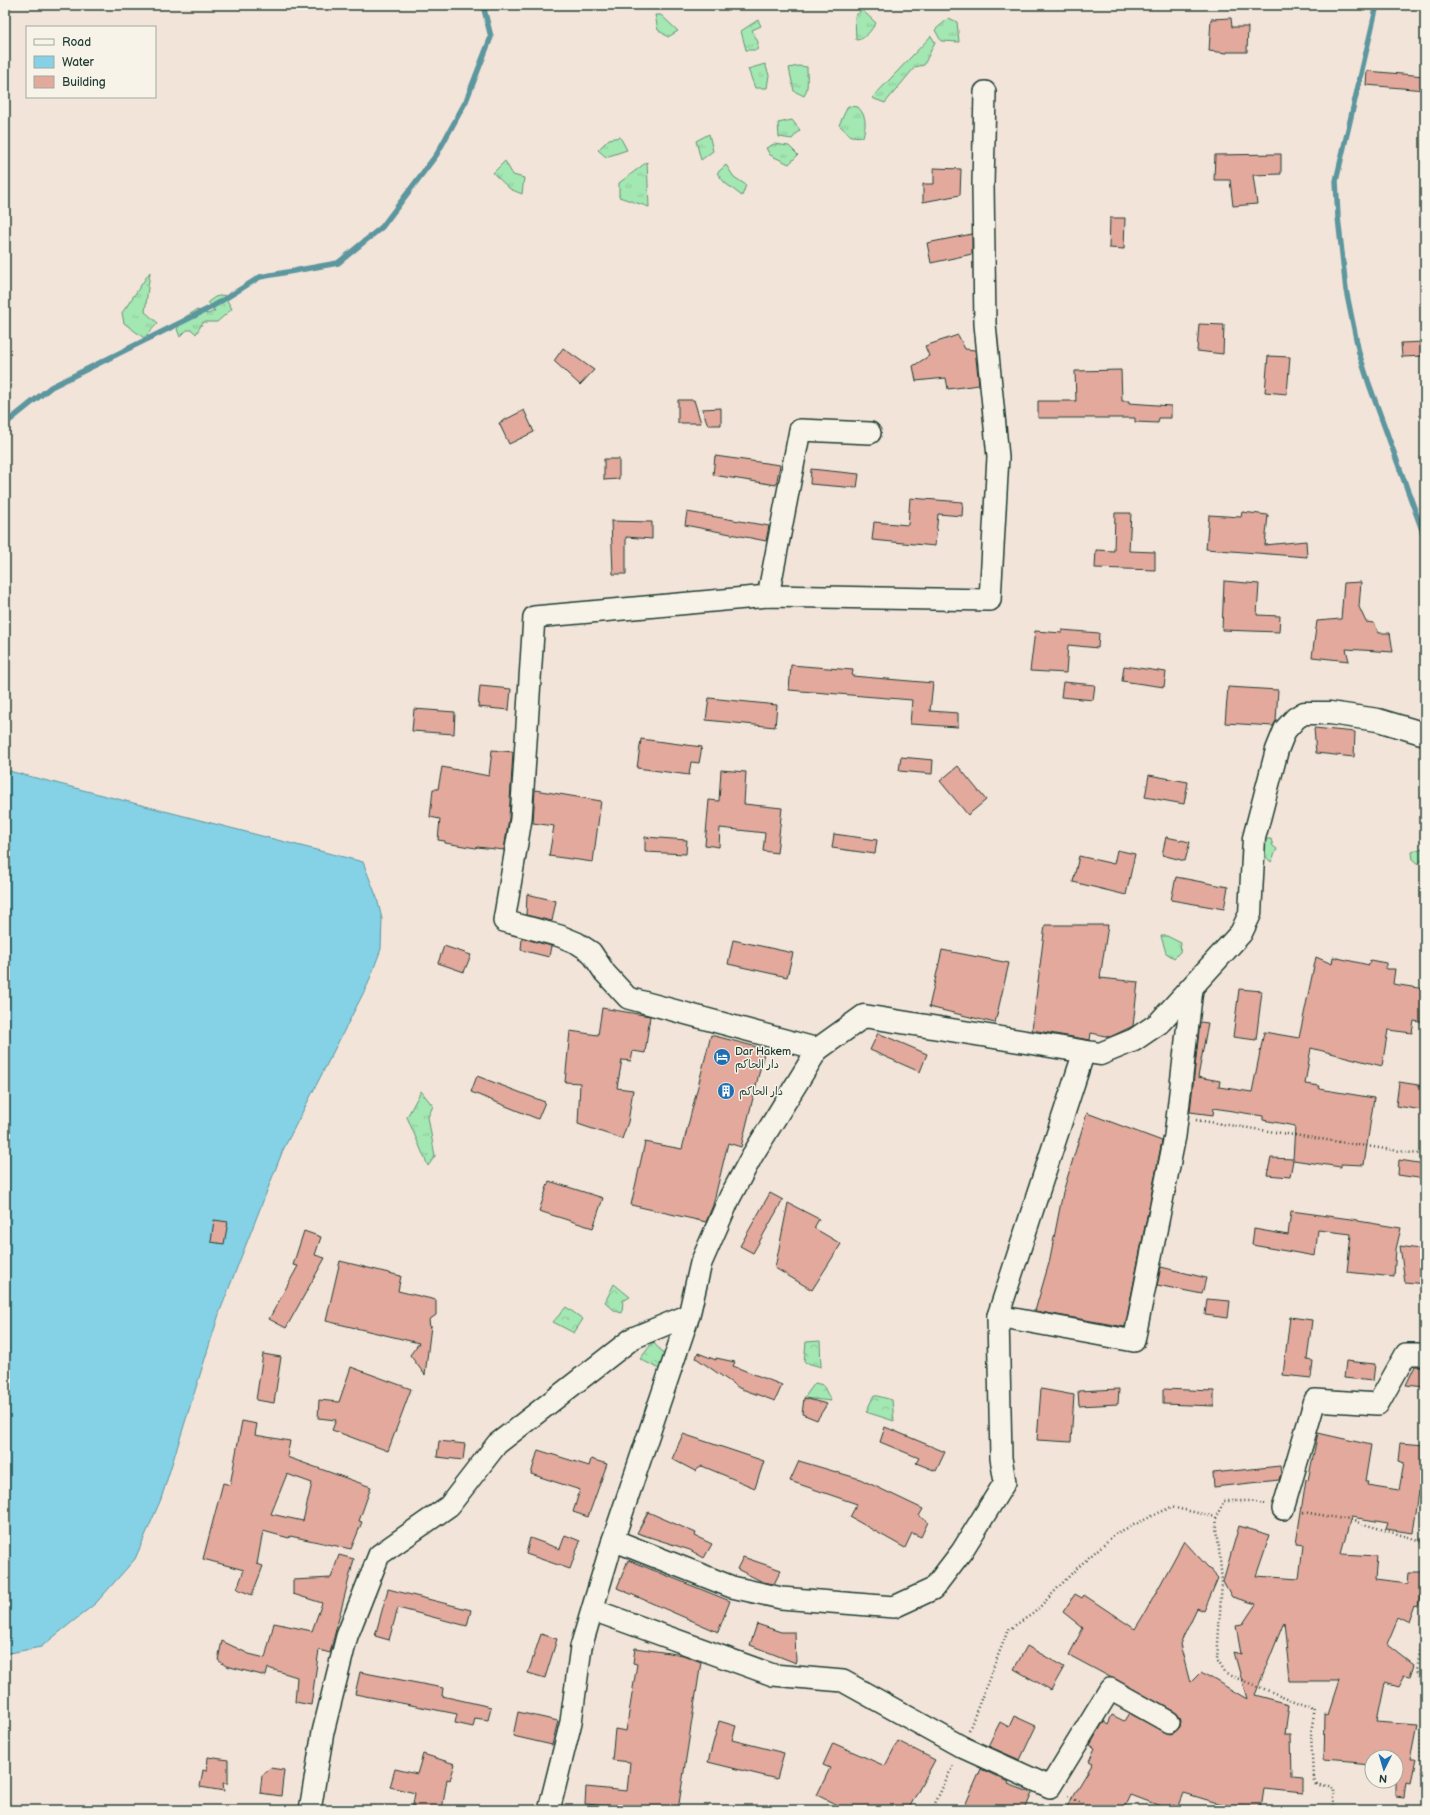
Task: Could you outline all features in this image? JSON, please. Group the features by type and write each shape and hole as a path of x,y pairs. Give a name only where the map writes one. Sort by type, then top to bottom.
{"street":[{"path":"818,1049 628,998 605,973 591,952 577,943 560,936 504,921 521,819 534,616 768,596 990,600 998,457 985,324 985,92"},
{"path":"768,596 800,430 870,433"},
{"path":"549,1810 571,1722 581,1647 613,1540 689,1315 701,1263 730,1197 752,1156 818,1049 864,1016 1100,1054 1134,1040 1159,1023 1238,938 1250,914 1254,838 1277,750 1285,730 1296,718 1304,713 1330,713 1378,720 1425,734"},
{"path":"998,1316 1134,1341 1176,1136 1192,989"},
{"path":"613,1540 732,1587 781,1598 894,1607 933,1589 962,1551 1005,1482 1001,1458 998,1316 1084,1052"},
{"path":"310,1810 323,1732 347,1636 379,1555 449,1506 497,1444 633,1338 689,1315"},
{"path":"1283,1509 1314,1400 1378,1404 1406,1354 1425,1354"},
{"path":"593,1610 773,1675 843,1681 962,1747 1050,1787 1110,1690 1169,1722"}],"path":[{"path":"1177,1118 1425,1155"},
{"path":"1332,1810 1332,1788 1316,1782 1312,1777 1311,1732 1315,1709 1226,1674 1216,1660 1222,1581 1216,1517 1224,1501 1251,1501 1283,1509 1350,1520 1425,1542"},
{"path":"932,1810 962,1747 1008,1630 1034,1613 1075,1570 1114,1534 1171,1507 1216,1517"},
{"path":"1422,1810 1423,1786 1420,1776 1423,1686 1418,1669 1425,1623"},
{"path":"1050,1787 1094,1810"}],"green space":[{"path":"862,10 876,23 865,36 859,40 856,40 855,16"},
{"path":"655,15 661,15 678,31 668,37 658,30"},
{"path":"949,18 957,22 959,42 941,41 935,30"},
{"path":"758,20 761,26 752,30 758,42 757,50 746,50 741,31"},
{"path":"931,36 935,42 924,65 915,67 885,103 872,98"},
{"path":"765,64 769,75 767,88 755,88 748,69"},
{"path":"798,66 807,67 807,86 804,96 794,91 789,68"},
{"path":"848,106 858,107 863,114 865,124 863,137 851,136 839,125"},
{"path":"792,120 800,130 792,139 779,137 778,123"},
{"path":"709,134 713,151 701,160 696,141"},
{"path":"620,137 627,150 606,157 598,150 609,139"},
{"path":"774,144 789,146 798,155 789,164 770,155 766,148"},
{"path":"505,161 513,175 524,178 522,194 510,189 493,173"},
{"path":"647,162 649,207 619,197 619,183"},
{"path":"726,165 734,177 746,185 742,196 725,183 717,173"},
{"path":"150,272 145,312 158,323 144,338 124,323 122,313"},
{"path":"224,295 232,309 217,322 203,322 196,334 192,330 187,330 180,337 177,329 185,317 197,310 208,314 215,311 208,302 215,297"},
{"path":"1261,839 1271,839 1273,846 1277,849 1271,862 1259,850"},
{"path":"1425,847 1425,857 1418,864 1413,860 1412,852"},
{"path":"1161,936 1167,936 1181,943 1180,952 1174,958 1166,953"},
{"path":"421,1091 433,1106 428,1117 435,1156 428,1166 407,1117"},
{"path":"614,1284 630,1297 623,1301 622,1313 615,1311 605,1302"},
{"path":"566,1307 583,1319 574,1333 553,1322"},
{"path":"820,1341 821,1367 804,1362 806,1342"},
{"path":"653,1342 668,1359 665,1372 640,1359"},
{"path":"815,1383 823,1385 831,1401 804,1398"},
{"path":"874,1395 892,1400 894,1421 866,1412"}],"water":[{"path":"5,770 363,862 377,898 382,919 381,949 368,984 283,1150 220,1311 161,1499 135,1559 96,1603 41,1647 5,1654"}],"building":[{"path":"1231,18 1232,27 1248,27 1247,52 1227,53 1209,51 1211,19"},
{"path":"1367,71 1425,76 1425,90 1366,85"},
{"path":"1281,154 1281,174 1253,175 1257,204 1233,206 1230,180 1214,180 1215,155"},
{"path":"934,168 961,169 960,195 923,202 923,184 934,184"},
{"path":"1110,218 1125,218 1124,249 1109,248"},
{"path":"972,234 972,254 931,263 927,243"},
{"path":"1199,324 1224,325 1223,354 1197,351"},
{"path":"958,335 965,349 975,350 979,385 948,389 946,378 916,381 913,366 929,356 925,346"},
{"path":"1425,342 1425,356 1402,357 1401,343"},
{"path":"563,348 594,370 580,385 554,361"},
{"path":"1268,356 1290,357 1287,394 1265,392"},
{"path":"1121,370 1122,401 1129,401 1129,403 1171,406 1171,418 1159,418 1158,423 1135,422 1135,418 1038,418 1038,401 1076,401 1075,371"},
{"path":"678,400 694,400 701,423 678,423"},
{"path":"721,408 721,425 708,425 702,409"},
{"path":"524,410 534,432 509,444 499,423"},
{"path":"715,456 780,465 776,485 713,475"},
{"path":"604,459 619,459 619,479 604,480"},
{"path":"811,469 859,474 857,488 810,484"},
{"path":"910,498 963,502 962,516 938,514 935,546 872,540 874,522 908,525"},
{"path":"687,512 769,526 766,541 685,525"},
{"path":"1242,512 1268,515 1265,545 1306,541 1307,557 1206,549 1209,515 1241,517"},
{"path":"1115,513 1131,513 1129,551 1155,552 1155,570 1095,568 1096,550 1114,551"},
{"path":"611,521 652,522 652,539 626,537 626,574 613,574"},
{"path":"1224,581 1259,584 1257,615 1280,616 1279,632 1222,630"},
{"path":"1361,582 1359,607 1366,622 1374,623 1379,633 1390,633 1393,652 1346,649 1349,661 1312,657 1317,621 1341,619 1344,583"},
{"path":"1062,630 1099,633 1098,648 1068,645 1066,673 1030,671 1035,631 1062,633"},
{"path":"791,665 853,670 852,676 933,683 930,711 958,713 958,727 910,724 912,700 789,690"},
{"path":"1124,666 1166,672 1164,687 1122,681"},
{"path":"1063,682 1095,685 1093,700 1061,697"},
{"path":"480,686 511,689 509,710 478,707"},
{"path":"1228,687 1278,690 1276,721 1273,726 1225,723"},
{"path":"709,698 777,705 775,727 706,720"},
{"path":"414,709 455,712 454,734 412,731"},
{"path":"1314,728 1355,732 1354,757 1316,753"},
{"path":"641,739 702,747 699,763 691,762 689,775 637,768"},
{"path":"492,750 513,752 509,818 504,850 476,848 445,843 445,841 438,840 440,819 430,817 433,789 438,789 442,767 489,776"},
{"path":"901,757 933,760 932,774 899,771"},
{"path":"958,766 986,800 968,815 940,781"},
{"path":"721,770 746,772 744,804 782,808 777,853 763,851 765,833 720,828 719,847 705,845 709,800 719,801"},
{"path":"1149,775 1188,782 1184,804 1145,797"},
{"path":"535,790 601,801 593,862 549,856 554,826 533,823"},
{"path":"834,834 877,840 875,854 832,848"},
{"path":"645,837 687,840 686,854 645,852"},
{"path":"1166,837 1190,842 1185,861 1162,855"},
{"path":"1117,850 1135,854 1126,895 1073,882 1079,856 1114,864"},
{"path":"1176,877 1228,887 1224,909 1171,900"},
{"path":"527,894 556,901 552,921 526,915"},
{"path":"1045,925 1108,925 1100,978 1138,982 1133,1026 1110,1037 1091,1033 1090,1040 1032,1030"},
{"path":"522,938 551,946 549,957 521,950"},
{"path":"733,940 793,953 787,977 728,964"},
{"path":"444,946 471,955 464,972 438,963"},
{"path":"942,950 1009,963 995,1023 929,1007"},
{"path":"1316,957 1332,964 1333,957 1369,965 1370,960 1386,963 1386,969 1395,969 1393,984 1425,989 1425,1023 1414,1021 1412,1033 1388,1030 1382,1066 1311,1048 1305,1084 1320,1086 1319,1089 1374,1098 1364,1165 1341,1164 1341,1167 1293,1160 1290,1177 1267,1175 1271,1158 1293,1159 1295,1126 1263,1120 1263,1116 1214,1108 1213,1115 1190,1112 1200,1022 1208,1023 1198,1077 1220,1081 1219,1087 1252,1092 1264,1032 1299,1038"},
{"path":"1239,989 1262,991 1256,1040 1233,1037"},
{"path":"602,1008 650,1016 645,1053 633,1051 631,1061 622,1060 617,1088 633,1090 628,1122 622,1139 578,1124 580,1083 565,1082 570,1031 598,1035"},
{"path":"878,1033 927,1054 920,1072 870,1050"},
{"path":"711,1035 765,1049 741,1147 728,1143 713,1205 706,1222 631,1205 645,1142 682,1149"},
{"path":"477,1076 545,1102 538,1119 471,1092"},
{"path":"1399,1082 1425,1086 1423,1110 1396,1106"},
{"path":"1087,1113 1162,1141 1125,1327 1035,1311 1049,1263 1063,1192"},
{"path":"1399,1160 1425,1164 1425,1179 1398,1175"},
{"path":"549,1181 603,1198 593,1228 539,1211"},
{"path":"770,1193 783,1200 753,1253 740,1246"},
{"path":"788,1203 819,1219 814,1228 841,1244 812,1290 775,1268"},
{"path":"1291,1211 1358,1220 1401,1228 1396,1249 1394,1277 1347,1272 1351,1234 1318,1230 1315,1256 1252,1245 1254,1229 1288,1235"},
{"path":"214,1220 228,1222 224,1244 211,1242"},
{"path":"304,1231 321,1237 315,1255 325,1258 286,1328 269,1319 298,1266 293,1265"},
{"path":"1400,1246 1425,1250 1425,1284 1405,1282"},
{"path":"340,1261 401,1276 398,1291 436,1300 436,1315 429,1320 430,1328 431,1326 425,1375 410,1355 419,1343 326,1321"},
{"path":"1161,1267 1206,1278 1202,1294 1157,1285"},
{"path":"1207,1299 1230,1301 1228,1318 1205,1315"},
{"path":"1290,1317 1312,1320 1307,1360 1313,1361 1311,1378 1283,1375"},
{"path":"698,1353 716,1360 716,1358 735,1362 733,1366 782,1385 775,1401 739,1388 696,1358"},
{"path":"263,1354 281,1357 274,1403 256,1400"},
{"path":"1346,1361 1375,1364 1373,1381 1344,1378"},
{"path":"1415,1366 1425,1366 1425,1387 1406,1385"},
{"path":"351,1367 411,1389 388,1451 332,1430 336,1420 318,1418 319,1400 339,1402"},
{"path":"1041,1389 1074,1395 1071,1442 1037,1440"},
{"path":"1119,1389 1118,1404 1079,1406 1078,1391"},
{"path":"1163,1389 1214,1391 1214,1406 1163,1404"},
{"path":"804,1398 827,1404 817,1420 802,1414"},
{"path":"242,1421 257,1424 255,1435 290,1441 287,1457 371,1487 359,1521 362,1522 351,1549 290,1536 289,1538 263,1531 257,1564 263,1566 252,1595 237,1589 244,1570 203,1559 223,1483 230,1485","holes":["287,1474 312,1483 303,1521 271,1514"]},
{"path":"885,1427 945,1452 936,1471 916,1463 919,1458 880,1442"},
{"path":"1318,1433 1371,1445 1365,1482 1368,1482 1367,1485 1399,1490 1404,1463 1398,1461 1400,1443 1425,1445 1425,1494 1419,1492 1413,1533 1386,1529 1388,1523 1351,1517 1341,1554 1377,1556 1375,1580 1408,1584 1409,1572 1425,1572 1419,1608 1416,1607 1410,1624 1398,1618 1387,1644 1414,1665 1410,1677 1404,1676 1398,1687 1384,1683 1376,1722 1417,1725 1410,1761 1415,1761 1410,1784 1406,1783 1404,1798 1396,1797 1396,1789 1404,1789 1404,1749 1364,1749 1364,1763 1324,1760 1325,1714 1327,1715 1338,1681 1290,1681 1284,1622 1255,1695 1289,1704 1285,1734 1291,1734 1292,1776 1303,1777 1303,1793 1264,1789 1261,1809 1224,1805 1184,1793 1179,1806 1173,1804 1171,1810 1131,1795 1124,1810 1065,1810 1093,1763 1089,1761 1095,1748 1090,1745 1104,1721 1108,1724 1112,1715 1124,1721 1129,1713 1169,1734 1175,1732 1180,1727 1181,1721 1175,1712 1069,1655 1083,1628 1063,1612 1075,1594 1082,1598 1084,1595 1135,1629 1184,1541 1218,1578 1204,1611 1197,1608 1180,1644 1190,1683 1201,1672 1247,1699 1234,1652 1241,1654 1236,1626 1242,1625 1256,1604 1232,1597 1223,1581 1239,1526 1270,1535 1256,1576 1299,1579 1303,1545 1296,1544 1306,1479 1308,1480"},
{"path":"683,1434 764,1461 755,1488 702,1466 695,1471 672,1459"},
{"path":"439,1441 465,1444 463,1460 437,1457"},
{"path":"538,1450 589,1466 591,1459 607,1464 588,1517 573,1512 580,1490 531,1474"},
{"path":"799,1461 860,1479 923,1509 919,1516 928,1522 921,1537 912,1533 905,1548 850,1517 857,1504 790,1481"},
{"path":"1280,1466 1281,1473 1279,1480 1214,1487 1213,1473"},
{"path":"648,1512 696,1533 695,1536 712,1544 704,1558 690,1550 637,1533"},
{"path":"565,1535 580,1541 570,1569 526,1554 530,1538 560,1549"},
{"path":"339,1555 354,1559 330,1653 319,1650 311,1705 295,1702 297,1677 268,1668 266,1676 226,1666 218,1660 222,1641 249,1654 265,1658 274,1623 312,1631 322,1603 293,1594 293,1580 331,1578"},
{"path":"743,1557 781,1570 774,1584 763,1582 737,1569"},
{"path":"628,1560 730,1601 718,1632 617,1588"},
{"path":"388,1589 471,1610 467,1626 398,1608 389,1640 375,1636"},
{"path":"757,1624 781,1632 795,1632 796,1663 750,1645"},
{"path":"541,1634 557,1639 545,1678 528,1673"},
{"path":"1027,1646 1064,1667 1051,1690 1014,1669"},
{"path":"635,1648 683,1655 701,1662 678,1810 640,1810 585,1804 586,1787 627,1791 630,1762 612,1760 615,1729 626,1731 637,1664 633,1663"},
{"path":"360,1672 443,1688 442,1696 491,1707 488,1720 475,1718 473,1727 455,1723 457,1714 355,1694"},
{"path":"518,1712 558,1721 552,1745 513,1736"},
{"path":"1014,1716 1036,1726 1020,1760 988,1746 1000,1722 1009,1727"},
{"path":"719,1721 736,1726 732,1740 784,1753 777,1779 708,1762"},
{"path":"898,1741 935,1760 908,1810 847,1810 817,1795 830,1768 823,1765 833,1743 885,1766"},
{"path":"423,1754 455,1764 450,1780 447,1779 442,1810 412,1810 415,1793 390,1787 395,1769 417,1774"},
{"path":"208,1757 228,1760 228,1783 223,1783 224,1791 200,1787 203,1770 207,1771"},
{"path":"270,1768 284,1770 281,1796 260,1793 262,1775"},
{"path":"981,1769 1009,1782 1008,1784 1032,1793 1025,1810 963,1810"}],"waterway":[{"path":"5,424 51,387 210,308 260,277 338,263 382,227 437,154 466,101 491,37 483,5"},
{"path":"1377,5 1336,181 1338,217 1346,290 1359,353 1425,538"}],"place":[{"name":"Dar Hakem دار الحاكم","path":"722,1057"},
{"name":"دار الحاكم","path":"726,1091"}]}
